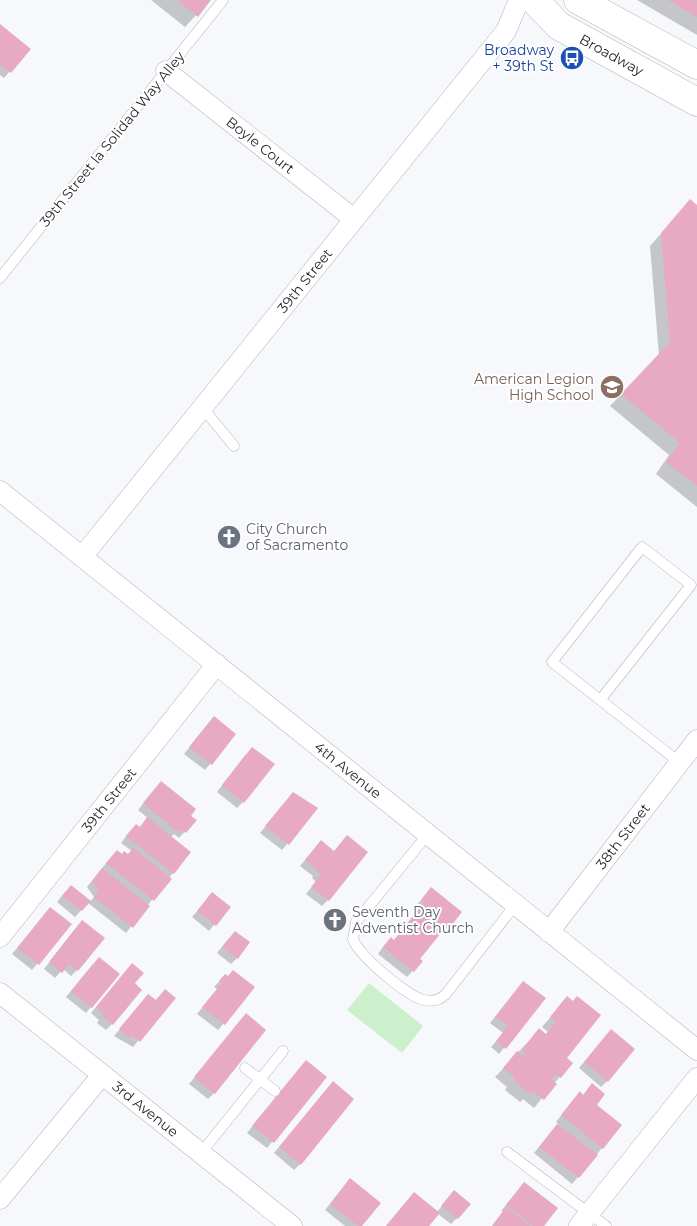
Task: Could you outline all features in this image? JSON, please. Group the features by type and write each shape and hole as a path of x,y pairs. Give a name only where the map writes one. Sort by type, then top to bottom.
{"main road":[{"name":"Broadway","path":"534,0 559,26 697,102"},
{"path":"578,0 697,65"}],"street":[{"name":"39th Street","path":"82,557 506,31 520,0"},
{"name":"Boyle Court","path":"172,59 354,219"},
{"name":"4th Avenue","path":"0,491 697,1050"},
{"name":"39th Street","path":"0,937 217,664"},
{"name":"38th Street","path":"549,932 697,740"},
{"name":"3rd Avenue","path":"0,993 292,1226"},
{"path":"0,1199 102,1075"},
{"path":"584,1220 697,1078"}],"lane":[{"name":"39th Street la Solidad Way Alley","path":"0,278 172,59 223,0"},
{"path":"202,407 234,446"},
{"path":"601,699 691,585 642,546 552,662 679,762"},
{"path":"428,834 356,922 353,934 355,945 377,966 418,998 431,1001 441,998 515,905"},
{"path":"201,1153 284,1051"},
{"path":"245,1068 275,1091"},
{"path":"507,1152 584,1220 606,1226"}],"green space":[{"path":"369,983 423,1026 402,1053 347,1010"}],"building":[{"path":"177,0 211,0 198,17"},
{"path":"668,0 697,0 697,17"},
{"path":"0,24 31,49 11,73 0,65"},
{"path":"690,199 697,205 697,486 666,462 680,443 621,394 670,342 661,233"},
{"path":"214,716 236,734 212,765 189,747"},
{"path":"252,747 275,764 244,803 222,785"},
{"path":"161,781 196,809 191,816 197,820 186,833 181,829 178,832 143,803"},
{"path":"293,792 318,808 289,845 265,826"},
{"path":"147,817 191,852 174,874 126,836 136,824 140,827"},
{"path":"347,835 368,852 329,901 311,887 321,875 316,871 318,870 305,860 321,840 334,851"},
{"path":"133,848 172,879 154,901 106,863 117,850 122,854 124,851 128,854"},
{"path":"102,868 150,906 133,928 94,897 99,891 92,881"},
{"path":"71,885 91,901 82,911 62,896"},
{"path":"431,887 462,912 452,925 449,923 420,959 423,961 414,972 383,947 391,937 394,940 424,902 421,900"},
{"path":"212,892 231,907 216,926 197,911"},
{"path":"50,907 72,924 39,965 17,948"},
{"path":"82,920 105,938 78,971 69,964 62,973 49,962"},
{"path":"235,931 250,942 238,959 222,947"},
{"path":"99,957 120,974 92,1008 71,991"},
{"path":"132,963 144,973 135,983 142,990 113,1025 102,1016 104,1014 96,1007"},
{"path":"233,970 255,987 225,1025 202,1007 222,983 219,981 225,974 228,976"},
{"path":"523,981 546,998 506,1049 496,1041 508,1026 495,1017"},
{"path":"165,989 176,998 140,1042 132,1035 130,1038 119,1029 148,994 156,1000"},
{"path":"567,996 573,1001 577,996 601,1015 567,1058 573,1063 561,1078 555,1074 551,1079 557,1084 544,1100 533,1091 530,1094 513,1080 515,1077 503,1068 517,1051 524,1056 526,1054 522,1050 539,1028 546,1034 556,1022 550,1017"},
{"path":"246,1013 266,1030 215,1094 194,1077"},
{"path":"611,1029 635,1049 608,1082 584,1062"},
{"path":"306,1060 327,1077 274,1143 252,1126"},
{"path":"333,1081 354,1099 301,1165 279,1147"},
{"path":"592,1083 605,1094 597,1105 622,1125 603,1149 561,1115 580,1091 583,1095"},
{"path":"557,1124 598,1155 579,1178 539,1147"},
{"path":"350,1178 381,1203 362,1226 358,1226 330,1204"},
{"path":"524,1182 558,1208 544,1226 533,1226 506,1205"},
{"path":"454,1190 471,1204 458,1219 441,1206"},
{"path":"414,1192 440,1213 429,1226 386,1226"},
{"path":"506,1207 530,1226 492,1226"}],"place":[{"name":"Broadway + 39th St","path":"572,58"},
{"name":"American Legion High School","path":"612,387"},
{"name":"City Church of Sacramento","path":"229,537"},
{"name":"Seventh Day Adventist Church","path":"335,920"}]}
